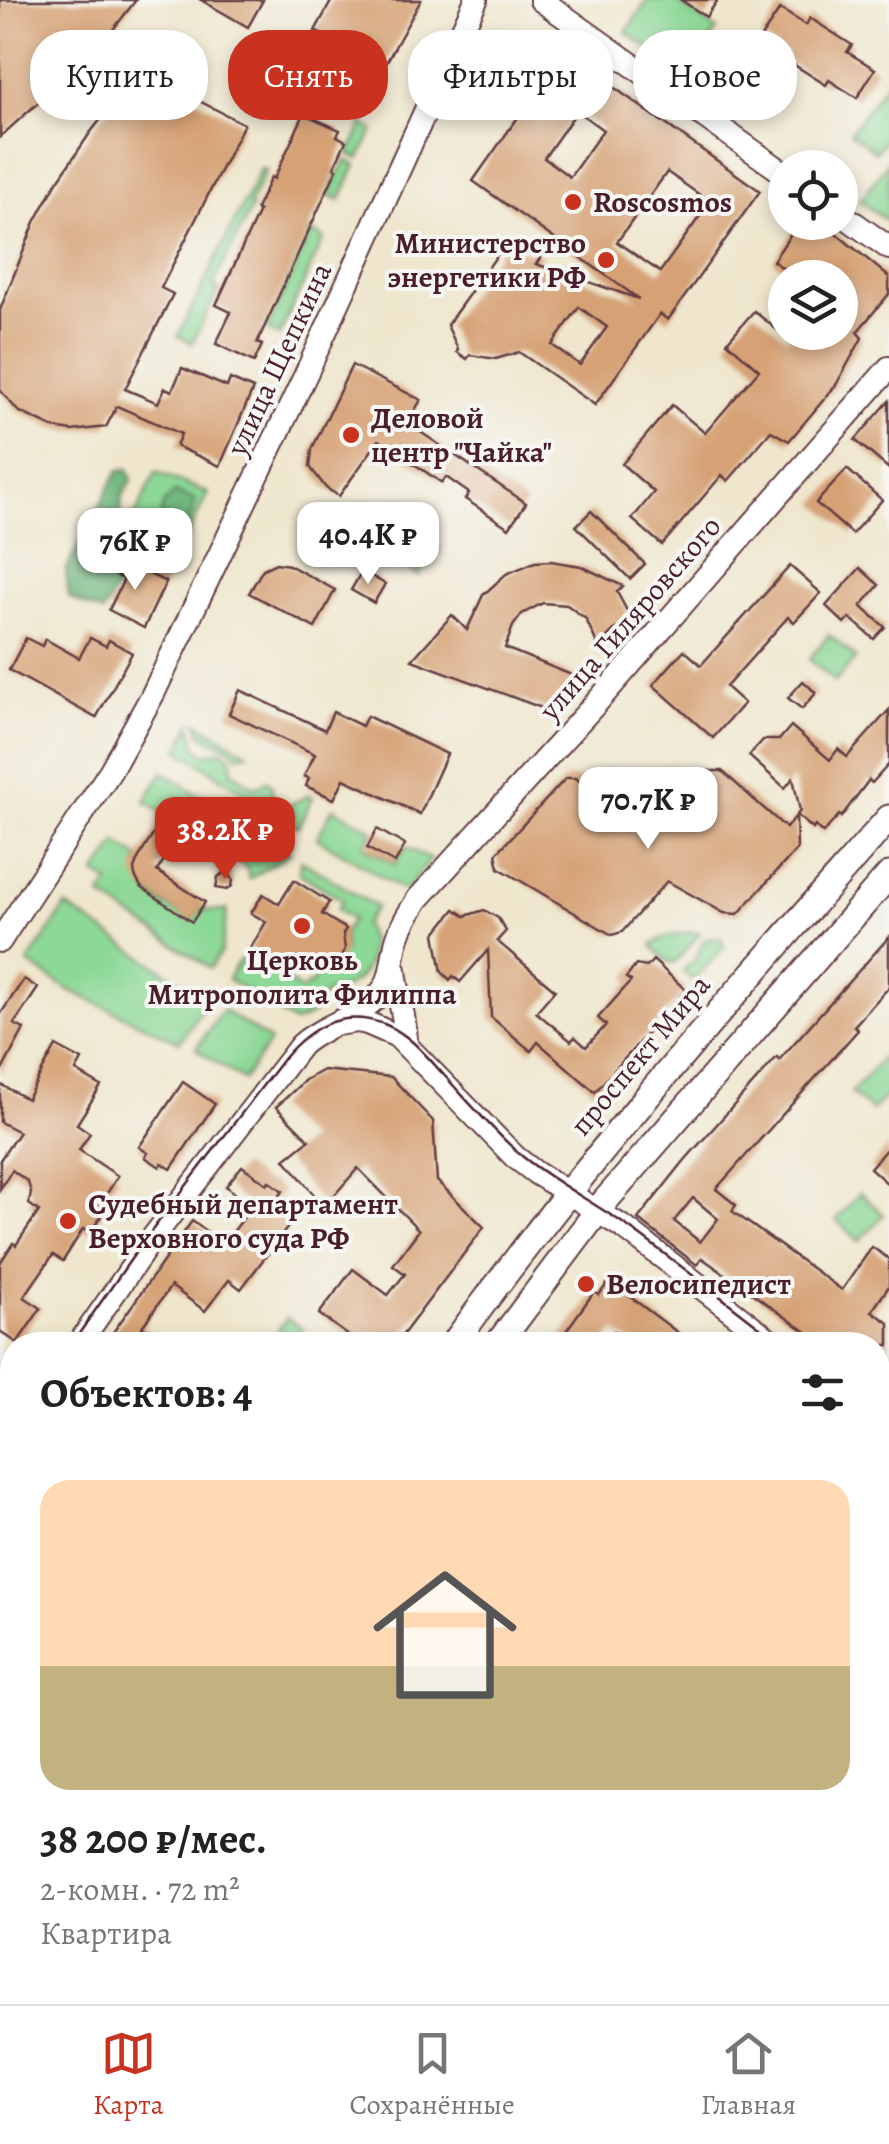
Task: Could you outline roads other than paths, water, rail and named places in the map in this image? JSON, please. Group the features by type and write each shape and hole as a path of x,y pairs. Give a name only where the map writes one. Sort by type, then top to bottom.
{"main road":[{"name":"проспект Мира","path":"463,1332 568,1193 889,818"},
{"path":"508,1332 597,1212 889,875"}],"street":[{"name":"улица Щепкина","path":"0,941 111,770 153,694 298,391 476,0"},
{"path":"541,0 768,162"},
{"path":"858,226 889,248"},
{"name":"улица Гиляровского","path":"87,1332 151,1240 287,1061 308,1038 378,996 390,977 402,926 418,899 889,368"},
{"name":"улица Гиляровского","path":"394,962 406,1043"},
{"path":"329,1026 367,1023 386,1029 406,1043 515,1158 626,1230 759,1332"}],"tram line":[{"path":"80,1332 143,1242 284,1058 316,1029 354,1018 384,1024 409,1039 522,1156 630,1228 766,1332"}],"place":[{"name":"Roscosmos","path":"573,202"},
{"name":"Министерство энергетики РФ","path":"606,260"},
{"name":"Деловой центр \"Чайка\"","path":"351,435"},
{"name":"Церковь Митрополита Филиппа","path":"302,926"},
{"name":"Судебный департамент Верховного суда РФ","path":"68,1221"},
{"name":"Велосипедист","path":"586,1284"}]}
